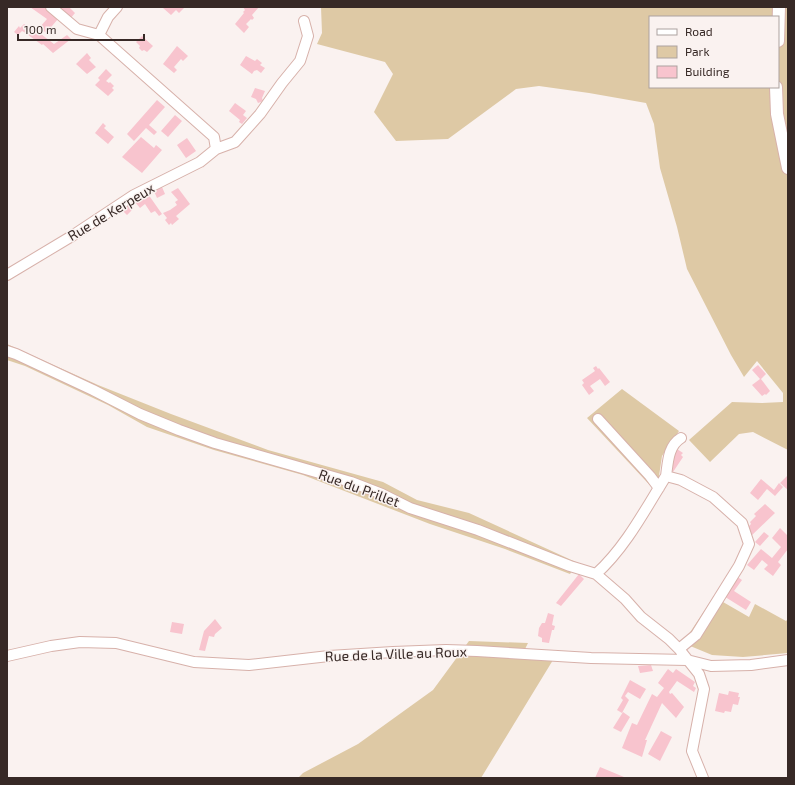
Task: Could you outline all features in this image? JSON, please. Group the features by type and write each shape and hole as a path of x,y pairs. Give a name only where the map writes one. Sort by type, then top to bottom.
{"street":[{"path":"51,7 77,29 100,35 214,137 216,149"},
{"path":"100,35 108,17 117,7"},
{"name":"Rue de Kerpeux","path":"7,275 72,236 134,196 200,162 216,149 235,142 260,114 300,61 308,36 304,21"},
{"path":"776,88 777,114 788,168"},
{"name":"Rue du Prillet","path":"7,351 93,390 140,414 215,444 351,482 382,494 410,508 478,530 570,566 596,574 625,599 642,617 669,639 699,674 704,689 692,751 702,778"},
{"path":"598,420 650,476 659,488"},
{"path":"596,574 608,563 624,543 659,488 666,476 669,456 674,442 681,438"},
{"path":"666,476 681,480 713,497 742,523 749,544 739,566 696,636 679,650"},
{"name":"Rue de la Ville au Roux","path":"7,656 51,646 80,642 116,643 194,662 241,665 394,652 446,650 591,658 687,660 711,666 751,665 788,660"}],"green space":[{"path":"321,7 788,7 788,450 753,432 739,434 710,462 689,440 732,402 783,402 783,393 757,361 744,377 731,355 687,269 660,168 654,124 646,103 539,86 516,89 448,139 396,141 374,112 393,74 385,62 317,44 322,33"},
{"path":"7,344 98,385 268,450 383,482 417,500 469,513 578,563 570,574 505,549 430,524 303,475 214,450 147,427 108,405 25,366 7,360"},
{"path":"622,389 679,431 662,456 659,476 670,481 659,495 587,418"},
{"path":"714,596 749,617 755,604 786,621 788,619 788,653 743,657 712,655 683,643"},
{"path":"469,641 528,643 522,655 553,660 481,778 298,778 303,773 358,744 433,690"}],"building":[{"path":"30,7 44,7 58,19 46,33 40,27 47,19"},
{"path":"57,7 69,7 75,13 70,19"},
{"path":"185,7 179,13 176,10 171,15 163,8"},
{"path":"243,7 259,7 252,15 254,18 246,24 249,27 244,33 235,24 244,13 243,12 245,10"},
{"path":"24,24 36,33 37,31 54,44 67,35 71,39 53,53 43,44 42,45 24,32 22,31 18,35 14,32 19,26 20,28"},
{"path":"142,36 153,46 147,52 144,50 142,51 136,42"},
{"path":"177,46 188,56 183,61 181,59 174,67 177,70 174,73 163,64"},
{"path":"87,53 91,58 89,60 96,67 87,74 76,64"},
{"path":"246,56 255,61 257,59 262,63 260,65 265,68 261,73 257,70 252,74 240,65"},
{"path":"106,69 112,75 106,81 109,83 110,82 114,86 112,88 114,90 108,96 95,85 100,80 98,78"},
{"path":"255,88 265,91 262,98 263,101 258,103 256,99 251,97"},
{"path":"157,100 165,107 149,125 157,132 154,135 146,128 134,141 127,134"},
{"path":"235,103 246,111 243,115 247,118 242,124 239,122 240,120 229,111"},
{"path":"175,115 182,121 168,137 161,131"},
{"path":"103,123 106,126 104,128 114,137 108,144 95,133"},
{"path":"141,137 154,148 156,145 162,150 142,173 122,157"},
{"path":"187,138 196,151 186,158 177,145"},
{"path":"162,187 165,194 157,198 154,191"},
{"path":"178,188 190,204 176,216 179,219 172,225 171,223 169,225 165,220 167,218 163,213 177,205 175,202 178,200 171,192"},
{"path":"148,194 162,214 159,216 155,211 151,213 145,204 140,208 135,202"},
{"path":"127,204 132,210 127,215 121,209"},
{"path":"758,365 766,374 761,379 770,391 766,395 765,394 762,396 752,385 760,379 752,370"},
{"path":"596,366 610,382 605,386 600,379 590,386 594,391 589,395 582,385 584,383 582,380 595,371 593,368"},
{"path":"677,449 683,453 681,455 683,457 673,472 667,469 668,463"},
{"path":"787,476 788,477 788,490 780,483"},
{"path":"761,479 774,490 779,483 783,487 775,496 767,489 758,500 750,493"},
{"path":"765,504 775,513 750,537 748,527 751,524 750,522 756,516 754,514"},
{"path":"780,528 788,536 788,549 778,562 781,565 773,576 764,569 768,565 762,560 754,570 747,565 761,549 772,558 781,547 772,538"},
{"path":"764,532 769,536 760,546 755,542"},
{"path":"579,574 584,579 561,606 556,603"},
{"path":"736,576 742,580 734,591 751,602 746,610 722,595"},
{"path":"548,613 554,615 552,625 555,626 554,630 552,630 549,643 542,642 542,638 538,636 539,628 542,623 545,623"},
{"path":"215,619 222,628 215,634 214,637 209,636 205,651 199,650 204,631"},
{"path":"172,622 184,624 182,634 170,632"},
{"path":"651,665 653,671 640,673 638,666"},
{"path":"668,669 673,673 676,669 695,682 693,686 696,688 694,692 677,681 669,692 670,694 672,693 684,707 676,718 662,703 645,740 647,740 642,757 622,748 632,723 637,725 652,694 657,697 664,688 658,683"},
{"path":"630,680 646,689 640,699 628,692 625,696 629,700 622,713 617,710 623,700 621,698"},
{"path":"729,691 739,693 738,697 740,697 738,705 733,704 731,712 725,711 724,713 715,711 719,693 728,695"},
{"path":"623,712 630,717 621,732 613,728"},
{"path":"661,731 672,737 660,761 648,754"},
{"path":"600,767 624,777 595,778"}]}
